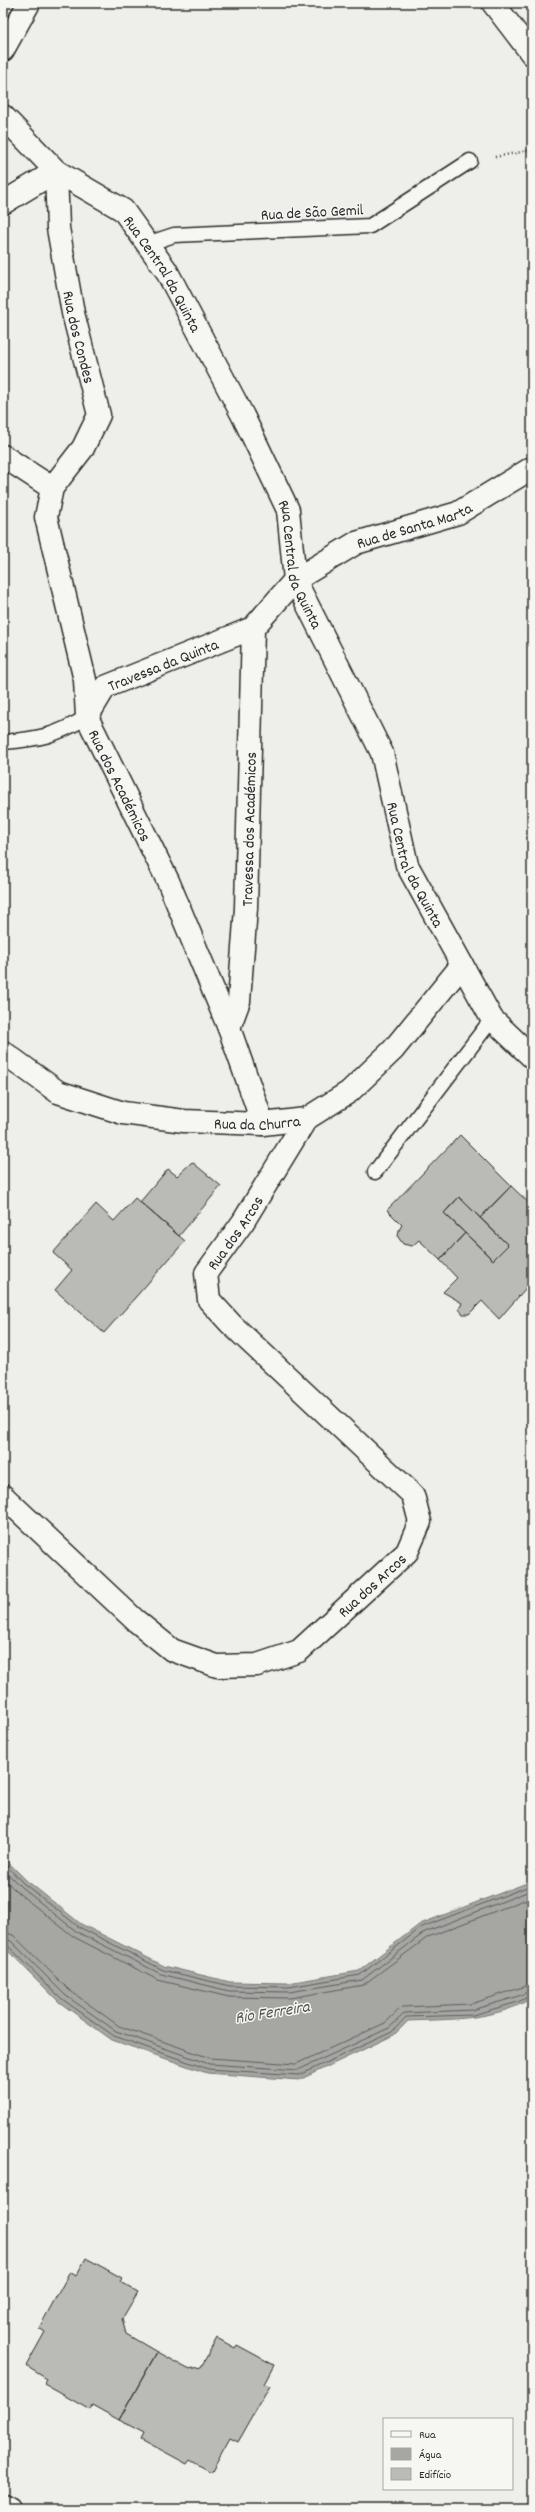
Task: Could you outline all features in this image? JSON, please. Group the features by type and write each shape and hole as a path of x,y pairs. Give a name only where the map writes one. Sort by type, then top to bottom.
{"street":[{"path":"3,50 29,3"},
{"path":"493,3 532,54"},
{"name":"Rua Central da Quinta","path":"3,116 56,171 123,210 166,270 243,416 288,510 295,580 382,753 407,865 492,1019 532,1057"},
{"path":"3,203 56,171"},
{"name":"Rua dos Condes","path":"52,488 83,448 99,415 73,313 58,228 56,171"},
{"path":"3,456 52,488"},
{"name":"Rua de Santa Marta","path":"295,580 356,543 458,513 532,468"},
{"name":"Rua dos Académicos","path":"52,488 46,517 85,680 87,717 168,881 229,1028 263,1124"},
{"name":"Travessa da Quinta","path":"87,717 105,687 253,628 295,580"},
{"name":"Travessa dos Académicos","path":"229,1028 239,1001 246,908 253,628"},
{"name":"Rua da Churra","path":"3,1052 58,1092 123,1113 184,1121 263,1124 306,1119 349,1092 393,1050 462,965"},
{"name":"Rua dos Arcos","path":"3,1496 135,1620 172,1650 217,1666 257,1665 299,1651 407,1552 420,1522 413,1495 231,1324 209,1300 206,1273 243,1222 306,1119"},
{"path":"3,2506 9,2509"}],"lane":[{"name":"Rua de São Gemil","path":"147,244 174,235 370,226 470,162"},
{"name":"Travessa da Quinta","path":"3,742 31,739 60,733 87,717"},
{"path":"376,1172 492,1019"}],"path":[{"path":"470,162 532,150"}],"water":[{"name":"Rio Ferreira","path":"3,1857 26,1880 81,1924 164,1966 230,1982 288,1983 359,1971 420,1924 532,1881 532,1998 517,2006 487,2015 456,2019 408,2021 394,2035 299,2080 207,2073 112,2040 59,2002 3,1946"}],"building":[{"path":"460,1135 511,1186 480,1218 459,1197 444,1213 465,1233 440,1260 419,1240 412,1246 403,1244 398,1237 399,1230 402,1225 387,1210"},
{"path":"192,1162 221,1186 179,1236 140,1202 168,1169 177,1176"},
{"path":"511,1186 532,1206 532,1281 499,1319 482,1301 469,1314 463,1314 459,1309 462,1303 443,1292 457,1278 440,1260 465,1233 493,1260 508,1245 480,1218"},
{"path":"459,1197 508,1245 493,1260 444,1213"},
{"path":"135,1198 185,1241 104,1333 55,1290 72,1270 53,1253 96,1204 114,1221"},
{"path":"86,2258 122,2278 120,2282 138,2292 122,2319 126,2334 157,2352 119,2420 92,2405 90,2410 44,2384 47,2379 26,2366 45,2332 39,2328 70,2272 76,2276"},
{"path":"217,2338 235,2348 237,2345 274,2365 264,2384 270,2386 238,2442 230,2438 211,2472 190,2460 187,2464 141,2439 144,2433 119,2420 157,2352 188,2369 201,2367"}]}
